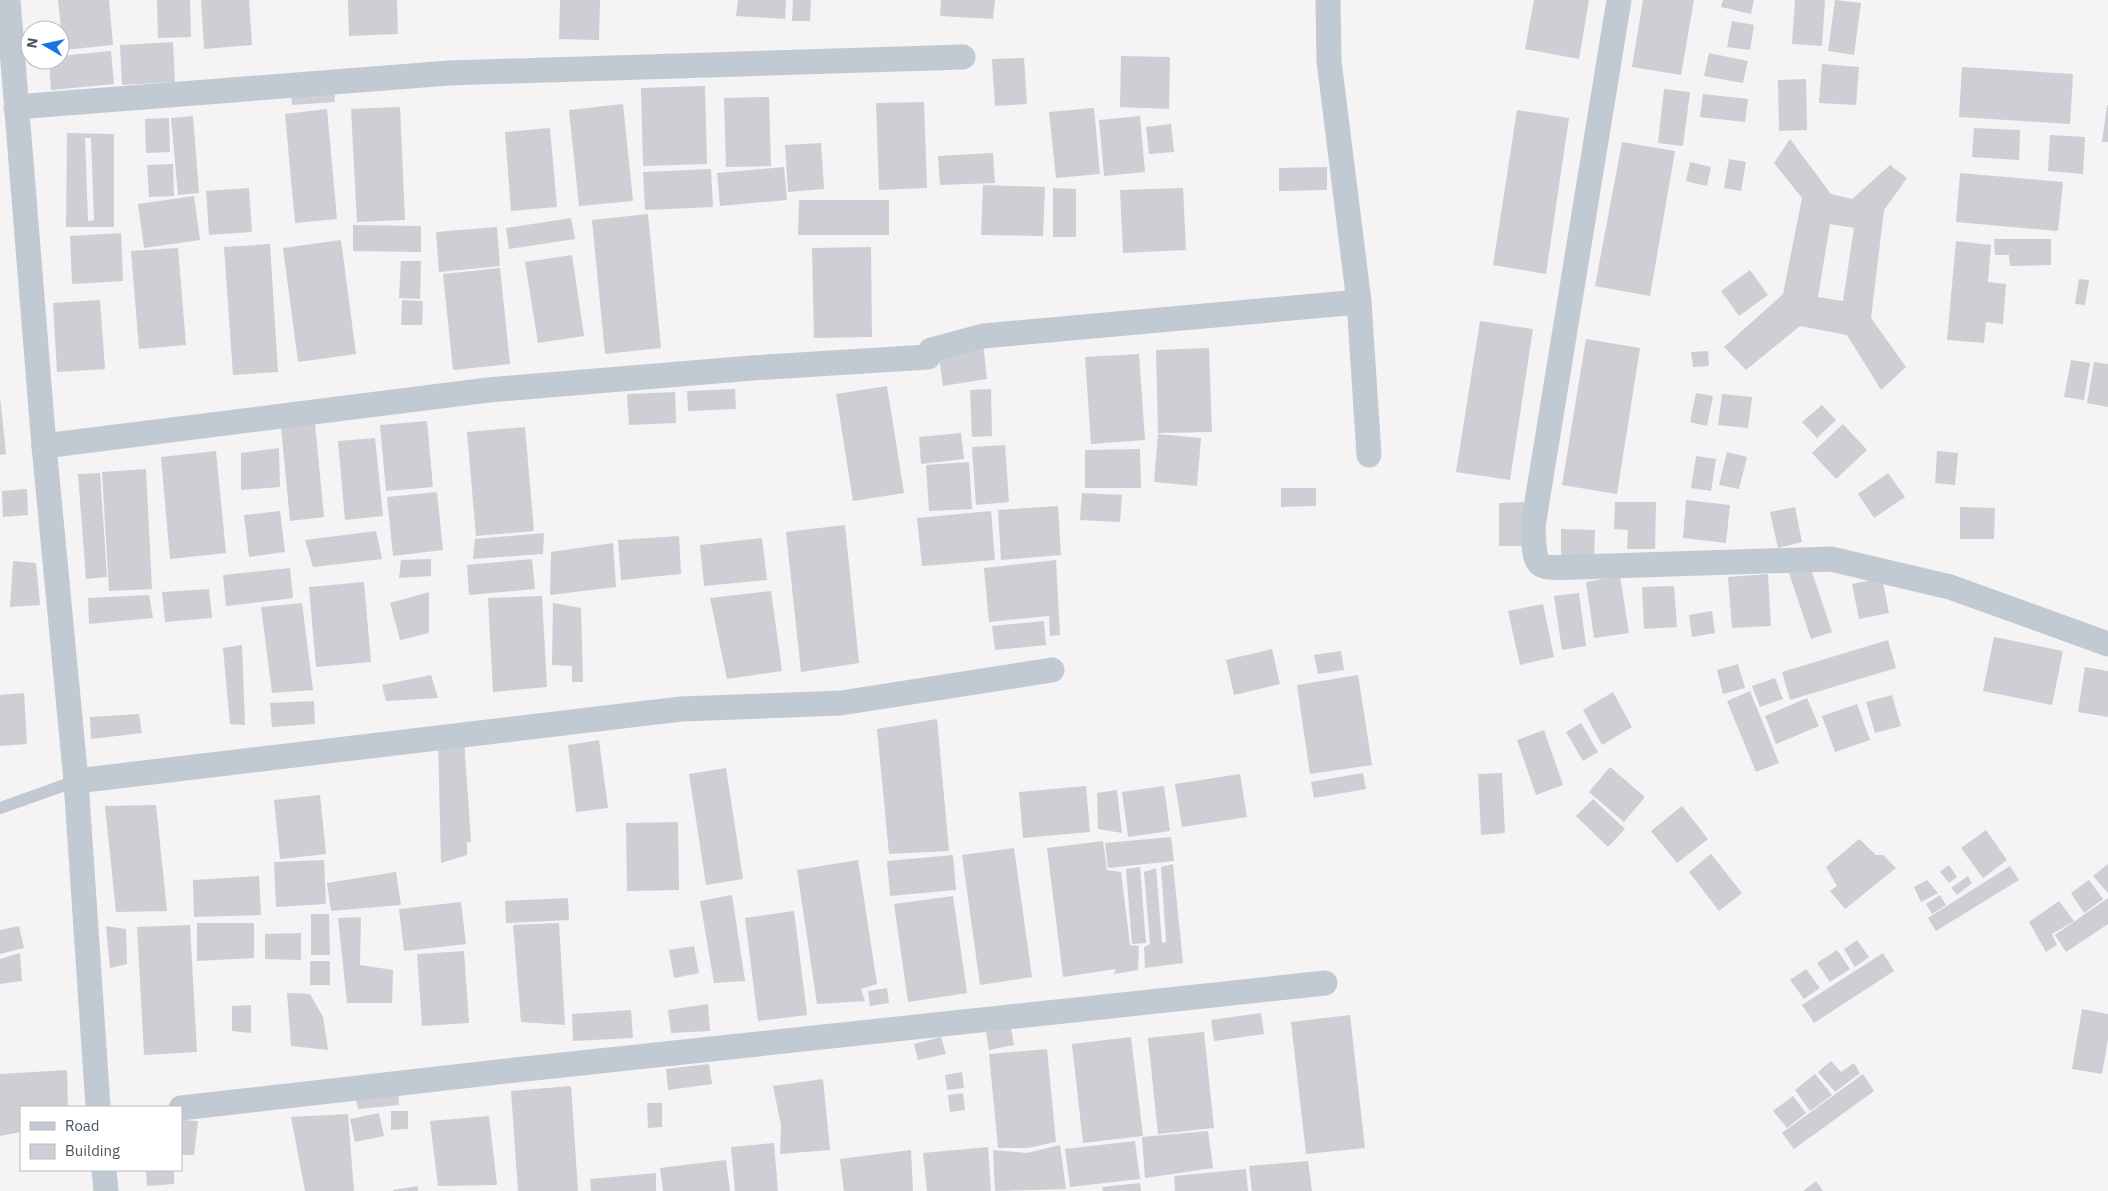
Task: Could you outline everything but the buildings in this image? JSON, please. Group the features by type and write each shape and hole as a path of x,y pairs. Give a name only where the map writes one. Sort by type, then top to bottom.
{"street":[{"path":"8,0 44,446 76,781 98,1106"},
{"path":"1328,0 1329,61 1359,302 1369,455"},
{"path":"1619,0 1532,526 1534,557 1538,564 1544,568 1831,559 1950,587 2108,644"},
{"path":"16,107 449,73 964,58"},
{"path":"44,446 488,390 752,368 928,357 931,350 983,336 1359,302"},
{"path":"76,781 681,709 840,703 1052,670"},
{"path":"182,1108 495,1071 661,1056 1325,983"},
{"path":"104,1171 106,1191"}],"lane":[{"path":"0,808 76,781"}]}
